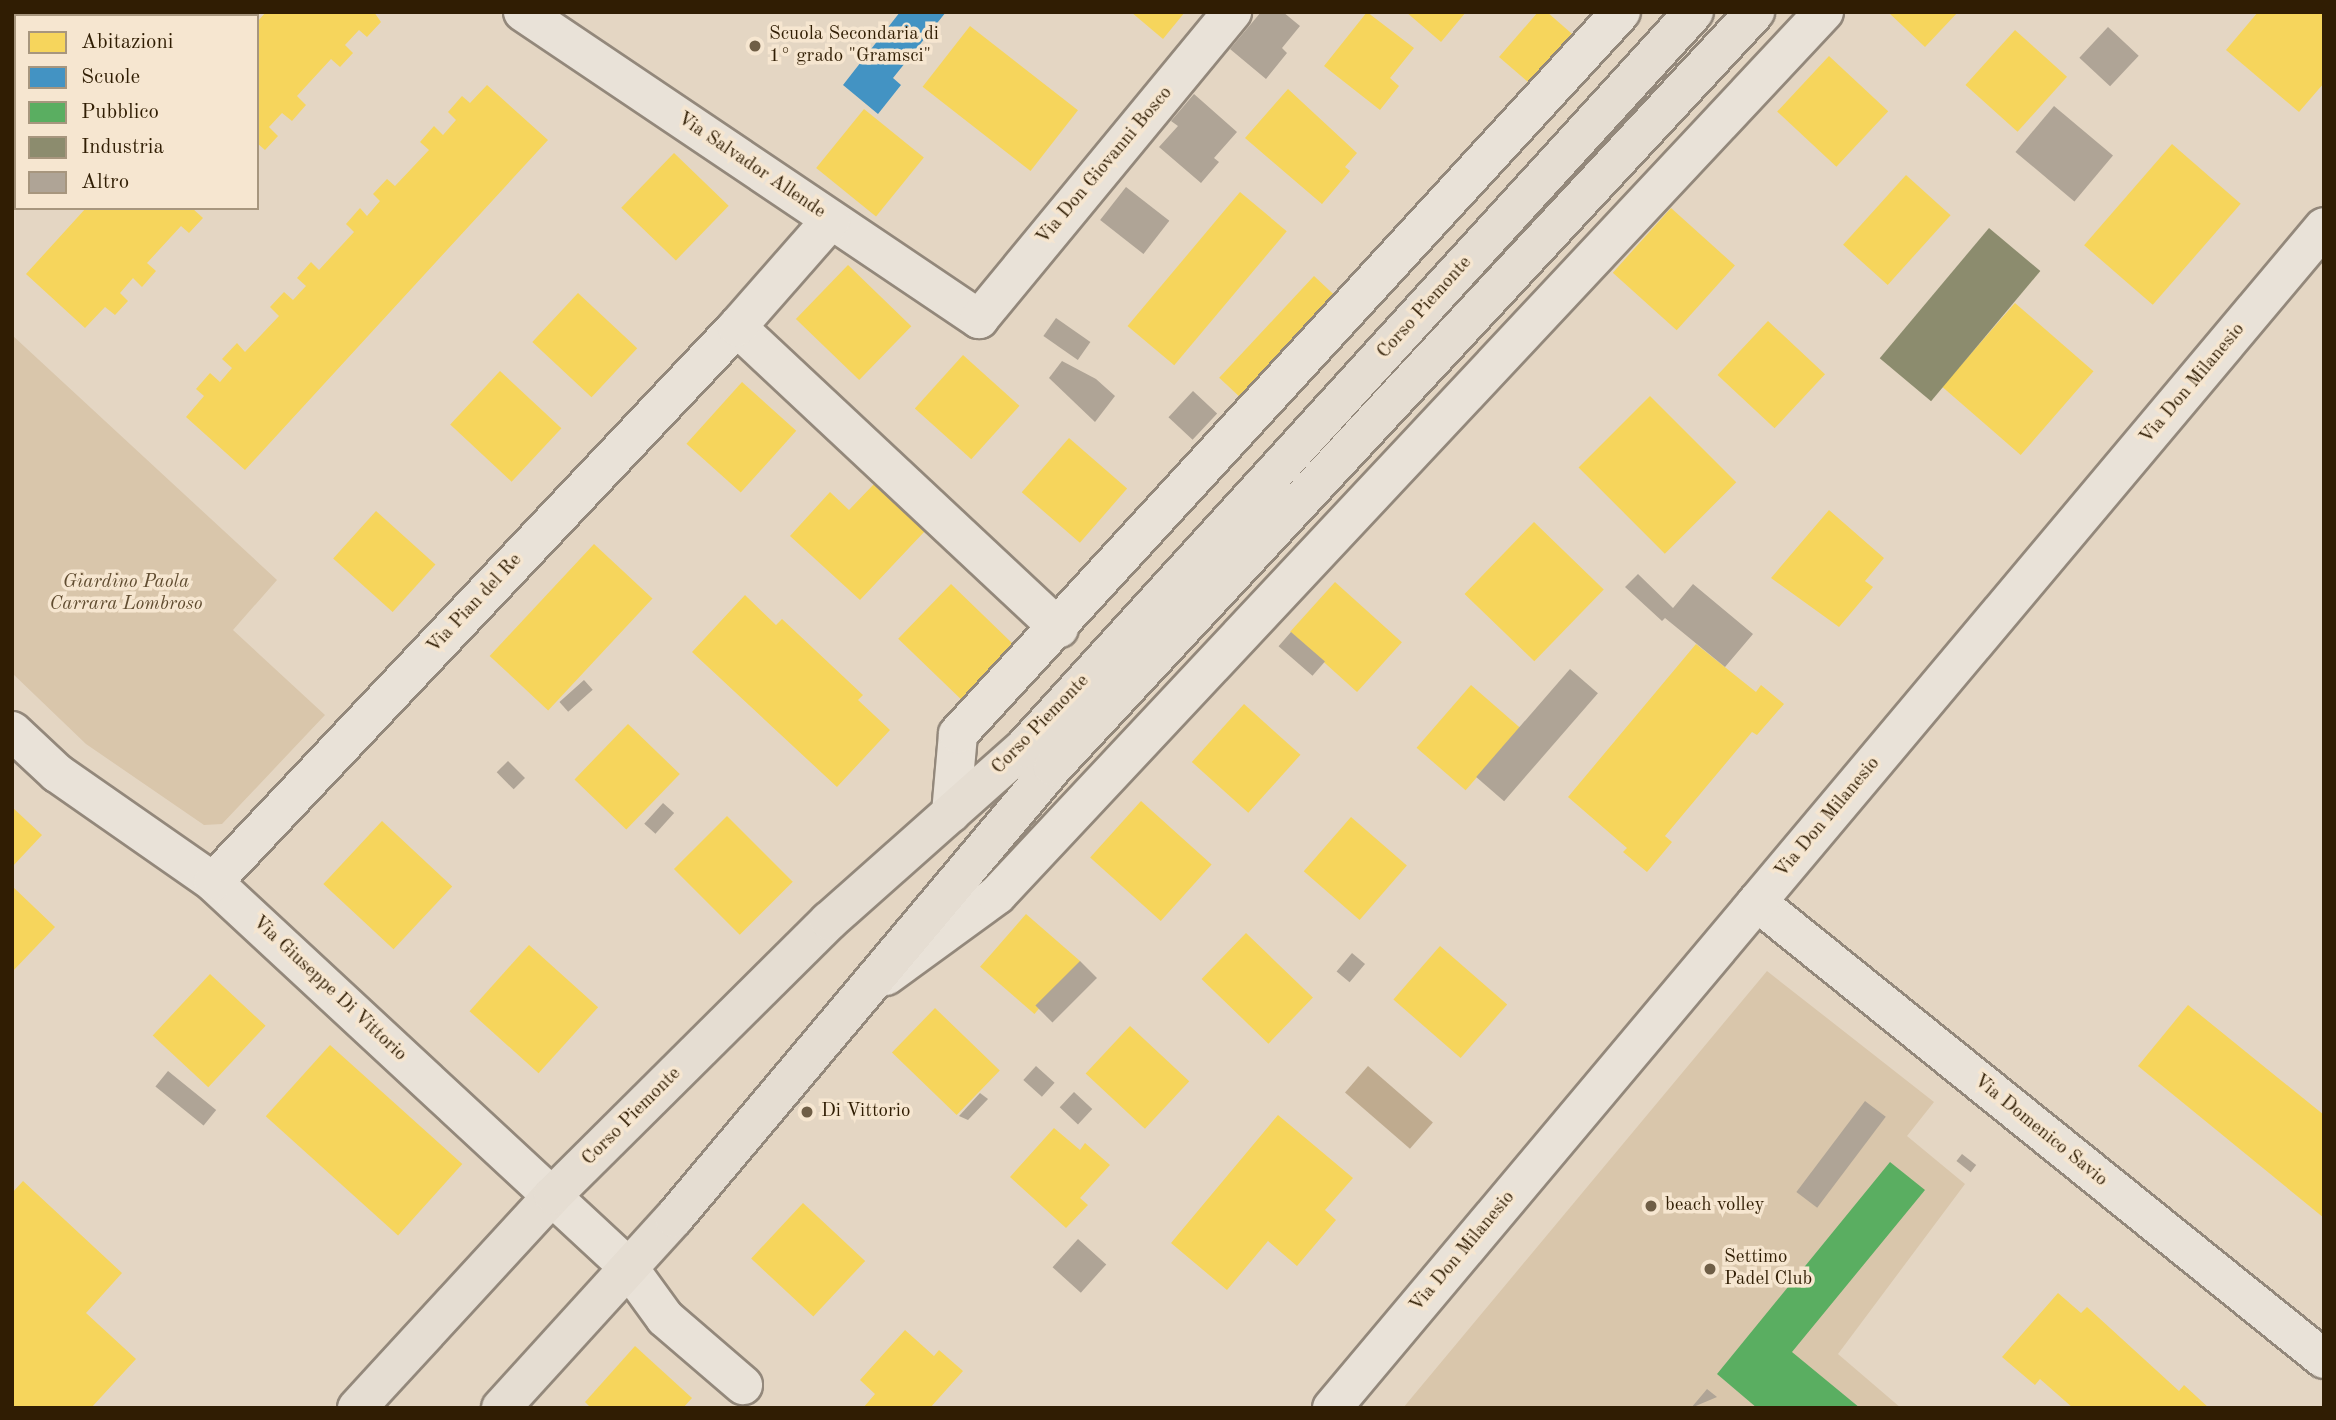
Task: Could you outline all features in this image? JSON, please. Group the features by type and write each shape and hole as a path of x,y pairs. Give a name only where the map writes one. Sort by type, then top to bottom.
{"main road":[{"name":"Corso Piemonte","path":"357,1408 553,1195 828,920 1024,748 1694,12"},
{"name":"Corso Piemonte","path":"501,1408 628,1267 1053,767 1755,12"}],"street":[{"name":"Via Salvador Allende","path":"523,12 979,319"},
{"name":"Via Don Giovanni Bosco","path":"979,319 1232,12"},
{"path":"951,813 958,734 1059,628 1621,12"},
{"name":"Corso Piemonte","path":"862,994 997,895 1824,12"},
{"name":"Via Pian del Re","path":"213,882 737,327 831,220"},
{"name":"Via Don Milanesio","path":"1332,1408 2324,227"},
{"path":"737,327 1059,628"},
{"name":"Via Giuseppe Di Vittorio","path":"12,731 57,773 213,882 553,1195 628,1267 665,1318 743,1385"},
{"name":"Via Domenico Savio","path":"1757,902 2324,1359"}],"green space":[{"name":"Giardino Paola Carrara Lombroso","path":"12,335 277,580 233,630 325,715 222,824 204,825 86,744 12,673"},
{"name":"Settimo Padel Club","path":"1767,971 1934,1102 1907,1136 1965,1184 1838,1354 1901,1408 1403,1408"}],"shaded area":[{"path":"1368,1066 1433,1122 1410,1149 1345,1092"}],"building: Abitazioni":[{"path":"266,12 374,12 381,22 367,37 359,30 345,45 353,53 340,67 331,59 297,96 306,105 292,121 282,113 269,127 278,136 265,150 259,145 259,20"},
{"path":"1131,12 1185,12 1163,39"},
{"path":"1367,12 1414,48 1390,78 1399,86 1380,110 1324,66"},
{"path":"1406,12 1466,12 1441,42"},
{"path":"1538,12 1547,12 1579,40 1536,89 1499,57"},
{"path":"1888,12 1958,12 1925,47"},
{"path":"2258,12 2324,12 2324,83 2299,112 2226,50"},
{"path":"970,26 1078,110 1031,171 923,87"},
{"path":"2015,30 2067,77 2018,132 1965,85"},
{"path":"1829,56 1888,111 1836,167 1777,112"},
{"path":"487,85 548,140 245,470 186,417 204,396 196,389 210,373 220,382 232,368 222,359 237,343 245,352 279,316 270,307 284,292 293,300 306,286 297,278 311,262 319,270 354,232 346,224 360,208 367,216 380,201 373,194 387,179 395,186 429,150 420,142 434,126 443,135 456,120 448,112 462,96 470,103"},
{"path":"1288,89 1357,153 1345,167 1350,171 1322,204 1245,138"},
{"path":"864,109 924,157 876,217 816,168"},
{"path":"2172,144 2241,204 2153,305 2084,245"},
{"path":"674,153 729,206 676,260 621,208"},
{"path":"1906,175 1951,215 1888,285 1843,245"},
{"path":"1240,192 1287,231 1174,365 1128,326"},
{"path":"1671,208 1735,266 1677,330 1613,273"},
{"path":"84,210 194,210 203,218 189,233 181,226 147,263 156,271 142,287 133,278 120,293 128,301 115,315 105,307 85,328 26,274"},
{"path":"848,265 911,326 859,380 796,319"},
{"path":"1314,276 1341,301 1246,403 1219,378"},
{"path":"578,293 637,348 592,397 532,342"},
{"path":"2015,303 2093,371 2021,455 1942,387"},
{"path":"1768,321 1825,374 1775,428 1718,375"},
{"path":"963,355 1019,406 971,459 915,409"},
{"path":"500,371 561,428 512,482 450,424"},
{"path":"742,382 796,431 741,493 686,444"},
{"path":"1650,396 1736,482 1665,554 1579,467"},
{"path":"1069,438 1127,489 1080,543 1022,492"},
{"path":"874,484 925,531 860,600 790,536 830,492 849,510"},
{"path":"1829,510 1884,558 1865,581 1873,587 1839,627 1771,578"},
{"path":"376,511 435,565 393,612 333,559"},
{"path":"1534,522 1604,589 1534,661 1465,594"},
{"path":"594,544 653,599 548,710 490,656"},
{"path":"1335,582 1402,642 1357,692 1290,632"},
{"path":"951,584 1014,645 962,700 898,639"},
{"path":"745,595 776,625 782,619 863,695 858,700 890,730 837,787 692,652"},
{"path":"1696,644 1756,692 1761,685 1784,704 1757,735 1752,732 1665,836 1672,842 1647,872 1623,852 1627,848 1568,797"},
{"path":"1471,685 1520,728 1466,790 1417,748"},
{"path":"1244,704 1300,755 1248,813 1192,762"},
{"path":"628,724 680,774 626,829 575,779"},
{"path":"1141,801 1212,865 1161,921 1090,857"},
{"path":"12,807 42,835 12,867"},
{"path":"727,816 793,882 740,935 674,869"},
{"path":"1351,817 1407,866 1360,920 1304,871"},
{"path":"382,821 452,886 394,949 323,884"},
{"path":"12,886 55,927 12,972"},
{"path":"1026,914 1080,961 1034,1014 980,967"},
{"path":"1246,933 1313,998 1268,1044 1202,979"},
{"path":"529,945 598,1007 539,1073 469,1011"},
{"path":"1440,946 1507,1004 1461,1058 1393,1000"},
{"path":"210,974 266,1026 208,1087 153,1035"},
{"path":"2188,1005 2324,1115 2324,1218 2138,1066"},
{"path":"935,1008 1000,1071 957,1115 892,1053"},
{"path":"1130,1026 1189,1081 1145,1129 1086,1074"},
{"path":"330,1045 462,1164 398,1235 266,1116"},
{"path":"1278,1115 1353,1178 1325,1210 1336,1220 1297,1266 1268,1241 1227,1290 1171,1243"},
{"path":"1054,1128 1080,1150 1085,1143 1110,1165 1080,1198 1088,1205 1066,1228 1010,1177"},
{"path":"23,1181 122,1273 86,1313 136,1359 91,1408 12,1408 12,1193"},
{"path":"803,1203 865,1261 813,1317 751,1259"},
{"path":"2058,1293 2081,1313 2087,1307 2179,1391 2184,1385 2209,1408 2073,1408 2040,1379 2035,1385 2002,1357"},
{"path":"905,1330 934,1356 939,1350 963,1371 930,1408 863,1408 875,1394 860,1380"},
{"path":"635,1346 692,1398 683,1408 591,1408 585,1402"}],"building: Scuole":[{"path":"900,12 946,12 893,78 901,85 878,114 843,85"}],"building: Pubblico":[{"path":"1890,1162 1925,1190 1792,1352 1860,1408 1757,1408 1717,1374"}],"building: Industria":[{"path":"1989,228 2040,271 1931,401 1880,358"}],"building: Altro":[{"path":"1261,12 1283,12 1300,26 1282,48 1287,53 1266,79 1230,49"},
{"path":"2108,27 2139,56 2110,86 2079,58"},
{"path":"1194,94 1237,132 1214,158 1219,162 1201,183 1159,147 1178,126 1171,121"},
{"path":"2054,106 2113,155 2074,201 2015,152"},
{"path":"1126,187 1169,221 1143,254 1100,220"},
{"path":"1056,318 1090,342 1078,360 1043,336"},
{"path":"1062,361 1096,379 1115,396 1095,422 1049,378"},
{"path":"1193,391 1217,414 1193,440 1168,417"},
{"path":"1638,574 1673,608 1693,584 1753,634 1725,667 1665,618 1662,621 1625,587"},
{"path":"1291,632 1325,662 1312,676 1279,646"},
{"path":"1570,669 1598,693 1504,801 1476,777"},
{"path":"584,680 593,690 568,712 559,702"},
{"path":"508,761 525,778 514,789 497,772"},
{"path":"663,803 674,813 655,834 644,824"},
{"path":"1352,953 1365,964 1350,982 1337,971"},
{"path":"1080,961 1097,978 1052,1023 1035,1006"},
{"path":"1036,1066 1055,1083 1042,1097 1023,1080"},
{"path":"168,1071 216,1110 204,1126 155,1087"},
{"path":"1074,1092 1092,1109 1078,1124 1060,1107"},
{"path":"980,1093 988,1099 968,1120 959,1116"},
{"path":"1865,1101 1886,1117 1817,1208 1796,1192"},
{"path":"1962,1154 1976,1165 1971,1172 1956,1161"},
{"path":"1078,1239 1106,1264 1081,1293 1053,1267"},
{"path":"1707,1389 1717,1397 1691,1408 1702,1395"}],"place":[{"name":"Scuola Secondaria di 1° grado \"Gramsci\"","path":"755,46"},
{"name":"Di Vittorio","path":"807,1112"},
{"name":"beach volley","path":"1651,1206"},
{"name":"Settimo Padel Club","path":"1710,1269"}]}
